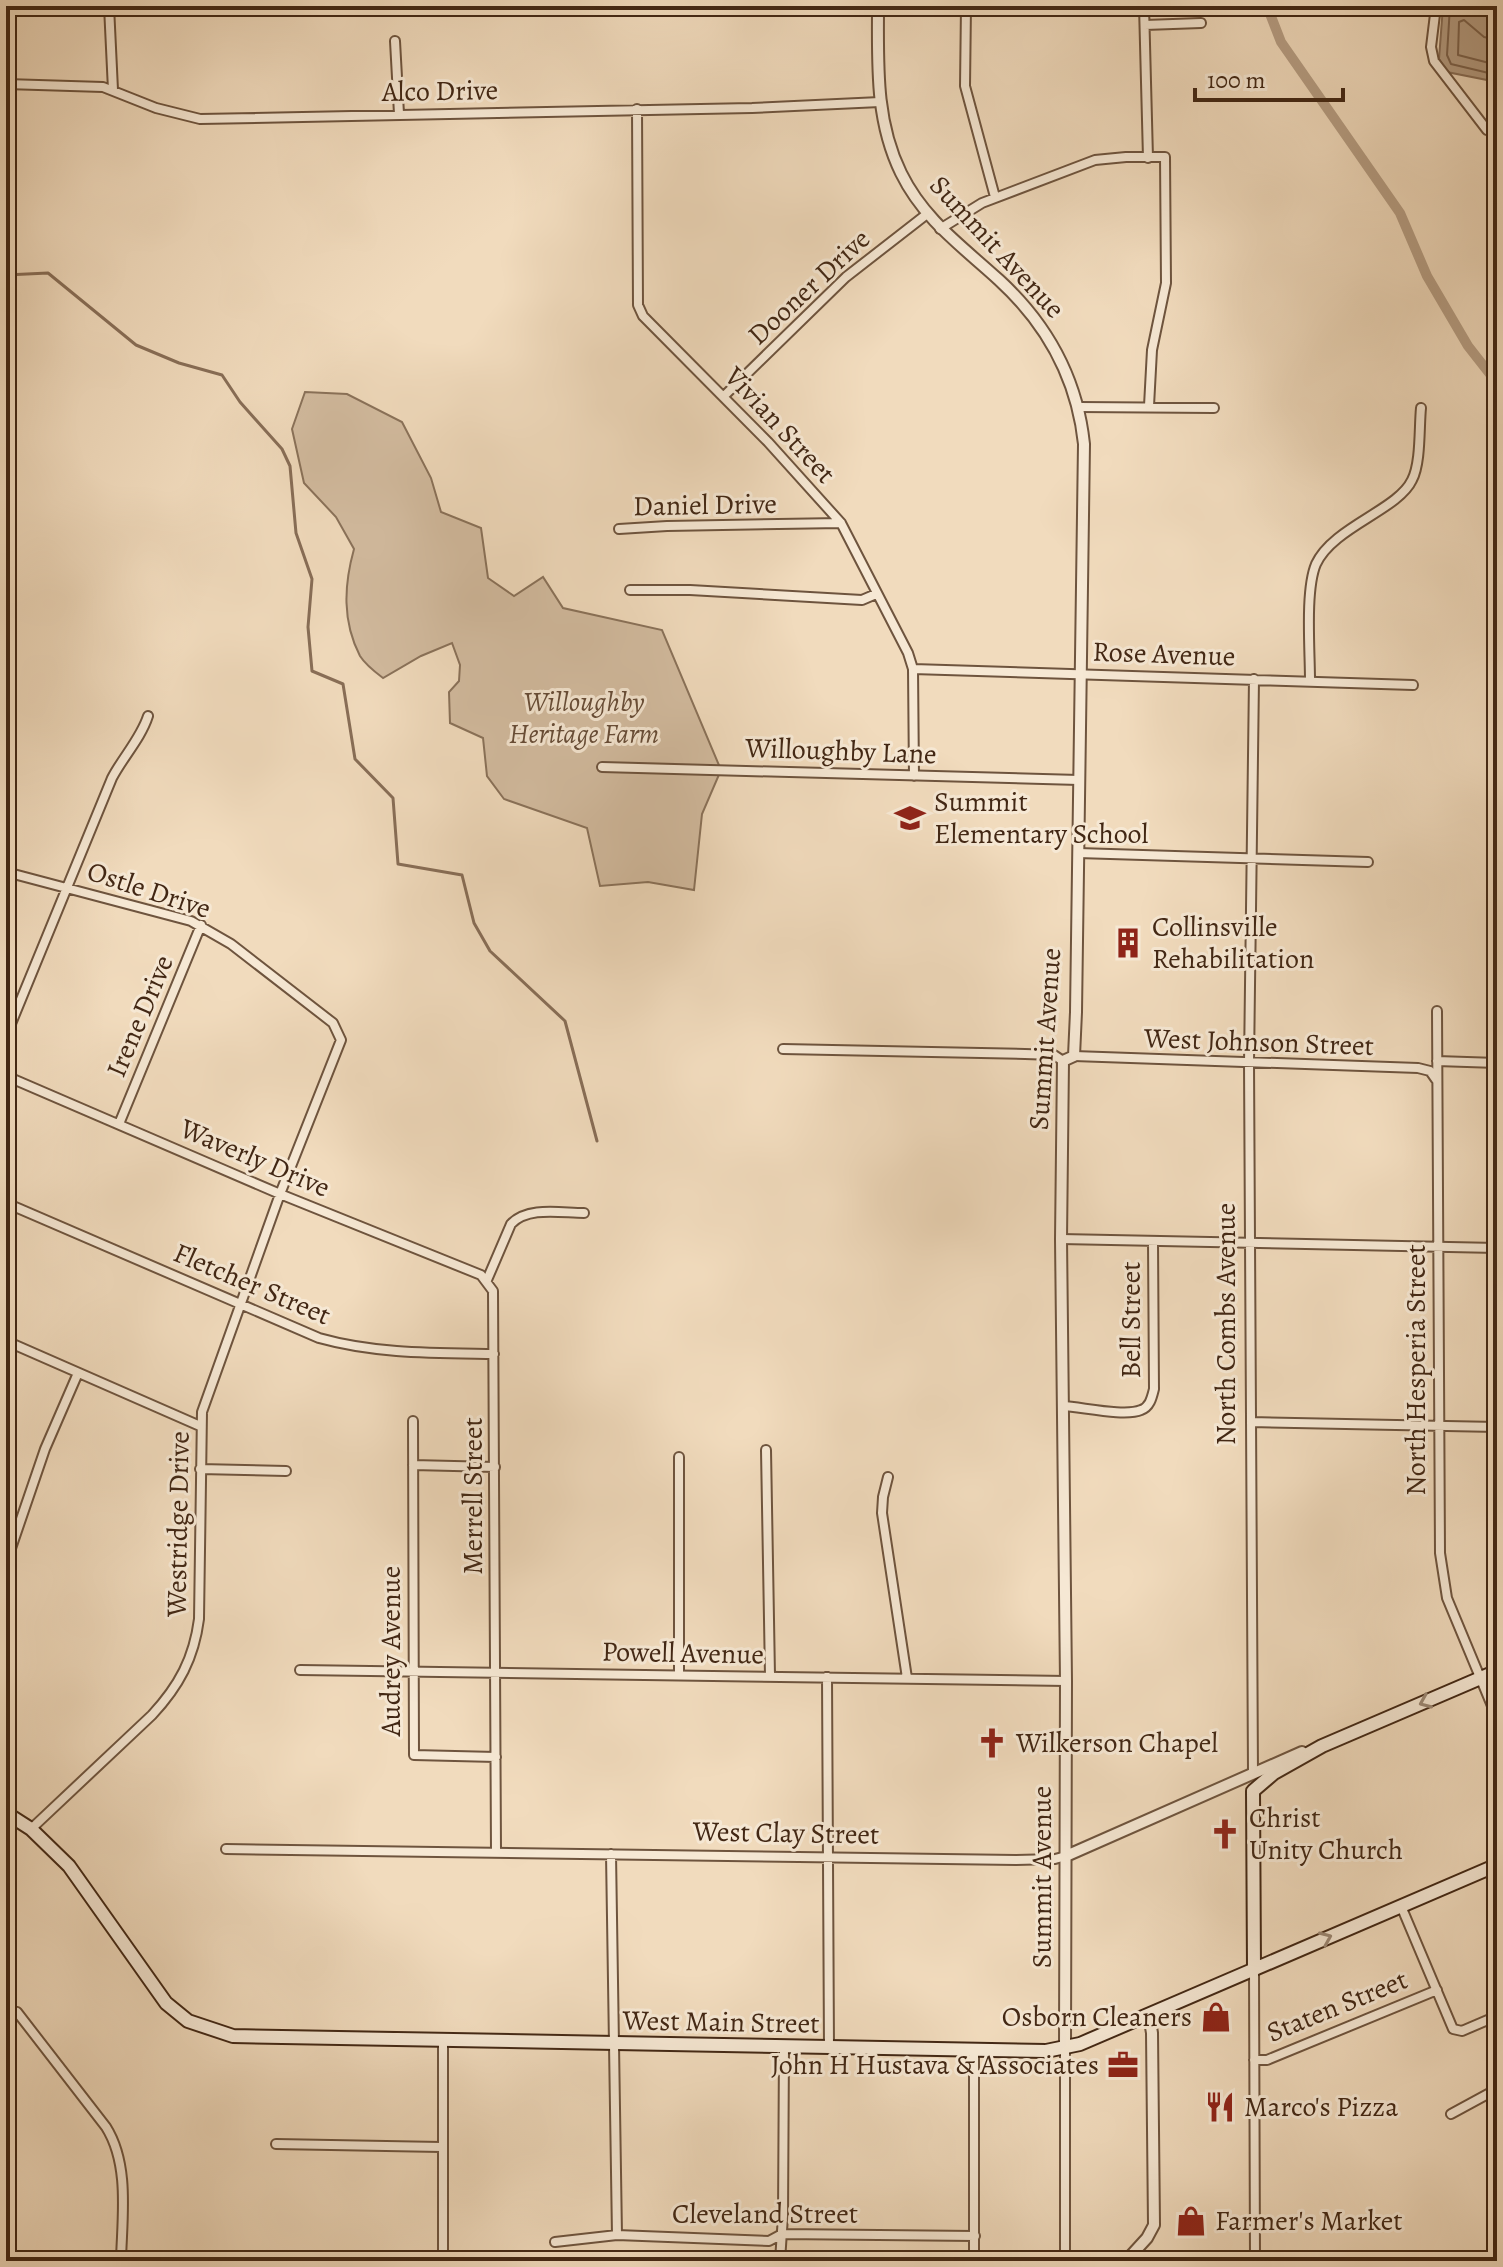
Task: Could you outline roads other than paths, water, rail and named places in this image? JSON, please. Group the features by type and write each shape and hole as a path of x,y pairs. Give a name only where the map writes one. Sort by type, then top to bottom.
{"main road":[{"name":"West Clay Street","path":"1253,1791 1274,1773 1322,1746 1497,1671"},
{"name":"North Combs Avenue","path":"1253,1791 1254,1969"},
{"name":"West Main Street","path":"6,1813 31,1829 69,1866 166,2003 188,2021 233,2036 1046,2051 1065,2048 1149,2015 1497,1865"}],"street":[{"path":"109,6 113,90"},
{"name":"Summit Avenue","path":"878,6 880,102 892,151 907,184 940,229 1000,281 1043,329 1064,364 1079,407 1084,444 1078,853 1061,1239 1066,1681 1065,2048"},
{"path":"966,6 965,86 995,197"},
{"path":"1144,6 1148,158"},
{"path":"1436,6 1431,47 1434,61 1487,130"},
{"path":"1145,25 1201,23"},
{"path":"395,41 399,114"},
{"name":"Alco Drive","path":"6,84 103,87 156,108 200,119 752,108 880,102"},
{"name":"Vivian Street","path":"637,109 638,305 643,316 724,396 849,535 913,669 914,776"},
{"path":"940,229 960,214 995,197 1095,160 1165,157 1166,283 1152,350 1149,406"},
{"name":"Dooner Drive","path":"724,396 846,277 927,214"},
{"path":"1079,407 1214,408"},
{"path":"1310,680 1311,584 1315,566 1338,539 1406,490 1415,471 1421,408"},
{"name":"Daniel Drive","path":"619,529 841,523"},
{"path":"630,590 690,590 862,600 876,594"},
{"name":"Rose Avenue","path":"913,669 1413,685"},
{"name":"North Combs Avenue","path":"1253,1791 1249,1063 1254,679"},
{"path":"6,1036 112,778 122,758 143,731 148,716"},
{"name":"Willoughby Lane","path":"602,767 1079,780"},
{"path":"1078,853 1368,862"},
{"name":"Ostle Drive","path":"6,872 165,912 201,925 231,944 333,1023 340,1035"},
{"name":"Irene Drive","path":"119,1124 201,925"},
{"name":"North Hesperia Street","path":"1437,1011 1438,1425 1442,1576 1447,1598 1497,1718"},
{"name":"Westridge Drive","path":"31,1829 152,1715 187,1667 199,1619 200,1426 205,1404 280,1194 336,1056 340,1035"},
{"name":"West Johnson Street","path":"783,1049 1418,1068 1430,1071 1437,1081"},
{"path":"1437,1061 1497,1063"},
{"name":"Waverly Drive","path":"6,1076 487,1280"},
{"name":"Fletcher Street","path":"6,1203 319,1338 365,1349 494,1354"},
{"path":"487,1280 511,1224 517,1218 529,1213 584,1213"},
{"path":"1061,1239 1497,1248"},
{"name":"Bell Street","path":"1063,1406 1125,1412 1142,1410 1151,1402 1154,1389 1153,1242"},
{"name":"Merrell Street","path":"487,1280 493,1291 494,1354 496,1851"},
{"path":"6,1341 200,1426"},
{"path":"6,1563 45,1449 78,1373"},
{"name":"Audrey Avenue","path":"413,1421 414,1755 496,1757"},
{"path":"1251,1422 1497,1427"},
{"path":"766,1450 770,1676"},
{"path":"679,1457 679,1675"},
{"path":"413,1465 495,1467"},
{"path":"200,1469 286,1471"},
{"path":"888,1477 882,1513 907,1678"},
{"name":"Powell Avenue","path":"300,1670 1066,1681"},
{"path":"827,1677 829,2048"},
{"name":"West Clay Street","path":"226,1849 1055,1859 1307,1749 1322,1746"},
{"path":"611,1854 617,2235"},
{"path":"1401,1906 1453,2029 1457,2032 1497,2016"},
{"path":"1254,1969 1255,2261"},
{"name":"Staten Street","path":"1254,2060 1267,2060 1437,1990"},
{"path":"17,2012 106,2127 116,2146 122,2174 121,2261"},
{"path":"1128,2258 1147,2238 1154,2225 1152,2033 1149,2015"},
{"path":"443,2041 443,2261"},
{"path":"780,2261 784,2047"},
{"path":"1065,2048 1065,2261"},
{"path":"974,2050 974,2261"},
{"path":"1451,2114 1497,2089"},
{"path":"276,2144 441,2147"},
{"name":"Cleveland Street","path":"555,2242 617,2235 769,2241 782,2234 975,2236"},
{"path":"1128,2258 1154,2261"}],"water":[{"path":"1443,6 1476,6 1497,24 1497,82 1447,72 1439,59"}],"waterway":[{"path":"1267,6 1281,42 1400,213 1427,276 1468,346 1497,383"},
{"path":"6,275 48,273 136,345 179,363 222,375 240,402 282,449 290,466 296,533 312,579 308,627 312,671 343,684 355,759 393,798 398,864 462,875 474,923 490,951 565,1021 597,1141"}],"place":[{"name":"Summit Elementary School","path":"910,818"},
{"name":"Collinsville Rehabilitation","path":"1128,943"},
{"name":"Wilkerson Chapel","path":"992,1743"},
{"name":"Christ Unity Church","path":"1225,1834"},
{"name":"Osborn Cleaners","path":"1216,2017"},
{"name":"John H Hustava & Associates","path":"1123,2065"},
{"name":"Marco's Pizza","path":"1220,2107"},
{"name":"Farmer's Market","path":"1191,2221"}],"park label":[{"name":"Willoughby Heritage Farm","path":"584,718"}]}
